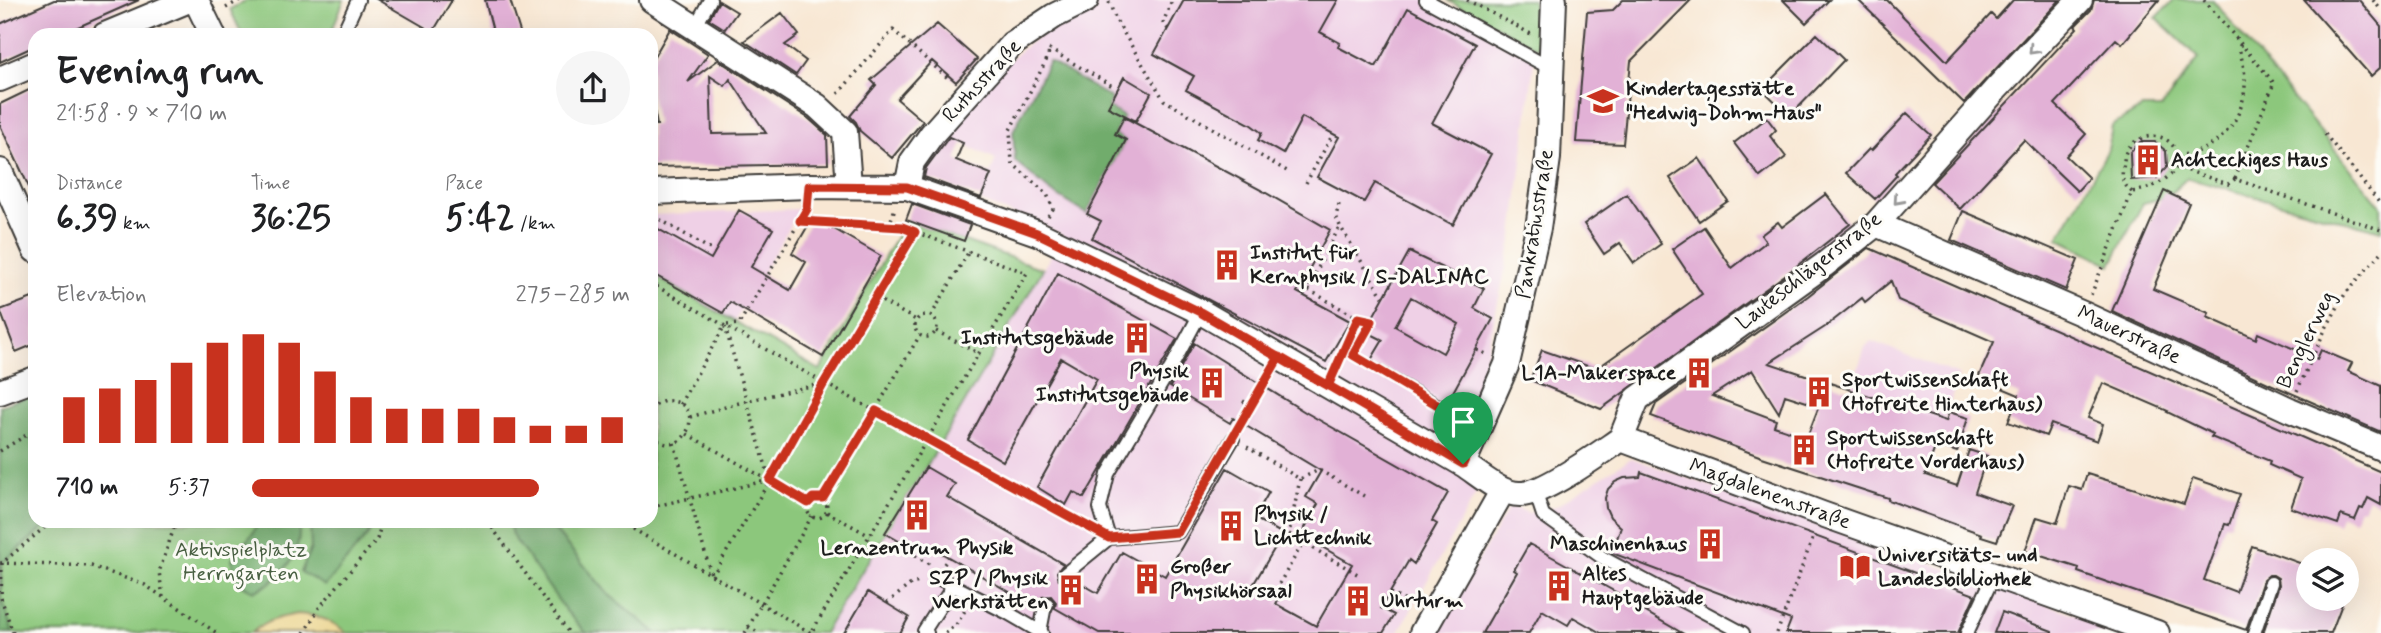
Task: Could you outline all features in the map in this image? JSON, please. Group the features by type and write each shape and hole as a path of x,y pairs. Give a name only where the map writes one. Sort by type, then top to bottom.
{"street":[{"path":"122,28 189,0"},
{"path":"196,0 210,28"},
{"path":"652,0 822,111 845,132 849,186"},
{"name":"Ruthsstraße","path":"907,187 912,162 932,134 1012,44 1054,16 1086,0"},
{"name":"Pankratiusstraße","path":"1463,464 1507,363 1538,228 1548,158 1555,0"},
{"name":"Lauteschlägerstraße","path":"1621,439 1637,399 1824,265 1876,224 1996,89 2080,0"},
{"path":"0,79 28,67"},
{"path":"0,171 28,234"},
{"path":"658,202 809,186 907,187 1037,233 1200,312 1503,489 1520,495 1535,491 1573,471 1621,439"},
{"name":"Mauerstraße","path":"1876,224 2084,314 2290,410 2381,448"},
{"path":"0,392 28,382"},
{"name":"Magdalenenstraße","path":"1621,439 1822,514 2157,633"},
{"path":"1422,633 1503,489"}],"lane":[{"path":"345,28 358,0"},
{"path":"695,27 710,0"},
{"path":"1426,0 1551,56"},
{"path":"1109,538 1100,508 1108,474 1172,366 1200,312"},
{"path":"1065,574 1109,538 1178,532 1233,439"},
{"path":"1535,491 1543,515 1603,558 1743,633"},
{"path":"1967,633 1994,576"},
{"path":"936,577 1041,632 1044,611 1048,604"},
{"path":"2254,633 2271,583"},
{"path":"928,633 924,631 953,586"}],"path":[{"path":"230,16 226,7 240,0"},
{"path":"1108,0 1116,20 1164,100 1287,171"},
{"path":"1168,29 1163,23 1172,0"},
{"path":"1467,0 1551,56"},
{"path":"2177,167 2228,184 2235,179 2274,83 2204,0"},
{"path":"2373,0 2381,10"},
{"path":"822,111 893,30 968,95"},
{"path":"2177,155 2190,155 2206,148 2228,132 2245,94 2244,65 2239,48 2241,42"},
{"path":"1037,233 1053,209 1047,194 1012,163 1010,130 1048,57 1049,48 1114,87"},
{"path":"1306,183 1333,134"},
{"path":"2325,134 2381,205"},
{"path":"2164,138 2172,145 2177,155 2177,167 2158,184 2132,192 2124,186 2122,177 2126,152 2138,139 2164,138"},
{"path":"2235,179 2381,230"},
{"path":"725,326 739,324 807,209 809,186"},
{"path":"2084,314 2132,192"},
{"path":"1339,204 1336,216 1340,226 1383,297"},
{"path":"658,208 715,252"},
{"path":"631,528 811,633 1027,273 902,227 800,221"},
{"path":"1340,226 1307,289 1358,318 1372,321 1353,355 1478,429"},
{"path":"712,576 915,232"},
{"path":"1411,253 1414,247"},
{"path":"931,316 968,253"},
{"name":"Benglerweg","path":"2290,410 2305,371 2345,294 2381,253"},
{"path":"658,287 824,383 1109,538"},
{"path":"876,298 916,320"},
{"path":"921,315 931,316 937,324 936,331 927,337 920,335 914,327 916,320 921,315"},
{"path":"1328,386 1358,318"},
{"path":"725,326 770,480"},
{"path":"680,404 725,326"},
{"path":"936,331 980,354"},
{"path":"823,498 920,335"},
{"path":"1279,357 1233,439 1300,479"},
{"path":"690,417 824,383"},
{"path":"658,405 667,401 680,404 690,417 687,434 674,443 658,441"},
{"path":"1242,401 1251,406"},
{"path":"0,451 28,434"},
{"path":"687,434 808,503"},
{"path":"674,443 712,576"},
{"path":"1300,479 1319,470 1364,496"},
{"path":"1300,479 1289,534 1347,565 1359,575"},
{"path":"658,506 770,480"},
{"path":"813,498 823,498 827,503 827,512 822,517 812,516 807,509 808,503 813,498"},
{"path":"827,512 870,536"},
{"path":"1777,633 1822,514"},
{"path":"745,633 812,516"},
{"path":"1,563 44,528"},
{"path":"163,597 159,572 174,528"},
{"path":"304,633 319,608 377,539 381,528"},
{"path":"492,528 569,633"},
{"path":"1272,596 1303,542"},
{"path":"909,547 907,551 927,562"},
{"path":"1,563 91,566 145,585 217,633"},
{"path":"1,563 1,598 13,633"},
{"path":"887,603 911,584 936,577"},
{"path":"945,633 956,625 964,613"},
{"path":"748,626 760,633"}],"shaded area":[{"path":"1104,0 1436,0 1535,53 1513,236 1462,451 1478,490 1398,633 824,633 939,446 1063,235 980,201 996,159 942,134 997,70 1053,24"},
{"path":"800,209 734,322 658,278 658,215"},
{"path":"1871,341 1959,375 1927,476 1834,441 1865,347"},
{"path":"1631,458 2128,633 1436,633 1510,506 1529,513 1556,506"}],"green space":[{"path":"247,0 344,0 333,28 239,28 230,9"},
{"path":"1447,0 1533,0 1538,49"},
{"path":"2174,0 2213,0 2381,206 2381,231 2187,178 2167,197 2143,203 2111,265 2058,238 2108,150 2112,126 2142,108 2161,108 2199,58 2156,18"},
{"path":"1049,61 1112,99 1108,107 1124,117 1115,134 1126,140 1087,214 1050,191 1015,161 1013,131"},
{"name":"Aktivspielplatz Herrngarten","path":"906,220 1043,269 939,446 824,633 0,633 0,406 28,396 28,528 658,528 658,278 820,370"},
{"path":"28,396 28,528 44,528 2,563 1,598 13,633 0,633 0,406"},
{"name":"Aktivspielplatz Herrngarten","path":"255,528 299,528 299,533 298,544 289,564 274,580 255,591 244,586 238,579 232,559"},
{"path":"310,528 371,528 368,535 325,586 301,572 311,548"},
{"path":"510,528 553,528 608,594 657,633 586,633 566,611 512,535"}],"sand":[{"path":"298,614 324,619 346,633 252,633 268,622"}],"building":[{"path":"54,0 139,0 76,28 28,28 28,49 0,62 0,24"},
{"path":"378,0 452,0 435,28 426,28"},
{"path":"485,0 510,0 519,28 492,28"},
{"path":"1184,0 1338,0 1320,32 1340,43 1338,47 1376,67 1408,8 1475,44 1432,123 1491,154 1453,225 1375,183 1364,202 1317,177 1339,137 1302,117 1283,154 1258,140 1262,133 1250,124 1186,90 1194,76 1154,54"},
{"name":"Kindertagesstätte \"Hedwig-Dohm-Haus\"","path":"1623,0 1691,0 1631,61 1623,144 1576,142 1587,12 1613,10"},
{"path":"1783,0 1829,0 1806,23"},
{"path":"1858,0 1887,0 1947,61 1991,14 1996,19 2013,0 2060,0 1964,103"},
{"path":"2094,0 2159,0 2122,44 2116,39 2055,104 2086,134 2066,156 2089,178 2077,191 2024,140 1960,209 1932,183 2077,28 2075,26 2091,10"},
{"path":"2304,0 2359,0 2381,26 2381,67 2371,76"},
{"path":"719,1 737,12 725,29 709,19"},
{"path":"782,13 799,35 785,45 806,61 796,75 744,41"},
{"path":"937,24 977,59 956,82 932,61 897,99 923,121 892,158 860,131 850,116 876,85 871,80"},
{"path":"670,29 708,54 688,82 718,60 808,118 827,135 828,164 658,167 658,50","holes":["710,76 725,86 730,79 766,133 712,134"]},
{"path":"1817,34 1844,60 1790,116 1762,89"},
{"path":"1124,77 1151,93 1136,121 1108,107"},
{"path":"28,90 28,185 0,125 0,104"},
{"path":"1907,113 1931,135 1875,199 1846,173"},
{"name":"Institut für Kernphysik / S-DALINAC","path":"1124,117 1330,230 1297,292 1350,321 1326,362 1092,238 1101,221 1087,214 1126,140 1115,134"},
{"path":"1767,118 1776,130 1770,136 1786,157 1760,177 1734,143"},
{"path":"949,137 963,143 956,160 991,174 981,198 924,177 926,168"},
{"name":"Achteckiges Haus","path":"2140,142 2155,142 2166,151 2167,167 2157,178 2131,180 2130,153"},
{"path":"1699,158 1728,201 1699,221 1670,178"},
{"path":"2164,191 2189,203 2153,289 2209,313 2207,317 2256,339 2258,333 2317,359 2321,350 2352,363 2348,371 2381,386 2381,432 2112,311"},
{"path":"1627,194 1661,244 1634,263 1620,243 1604,254 1584,224"},
{"path":"1826,194 1850,224 1789,272 1601,409 1530,380 1542,350 1596,369 1702,294 1672,249 1704,227 1732,268 1766,242 1761,235 1778,222 1782,227"},
{"path":"912,204 970,225 964,241 906,220"},
{"path":"739,210 773,229 751,267 790,290 806,262 792,253 813,217 881,256 823,357 730,302 723,313 658,277 658,229 711,259"},
{"path":"1963,211 2078,260 2066,290 1951,240"},
{"path":"1869,248 2381,472 2381,505 2368,498 2355,520 2341,515 2338,524 2291,508 2301,479 2269,465 2270,461 2211,437 2213,434 2168,411 2103,383 2088,418 2103,424 2097,441 2051,424 2046,436 2008,422 2019,395 1978,378 1994,342 1898,300 1891,281 1865,302 1862,298 1825,327 1769,363 1946,421 1949,412 1968,418 1957,452 1936,445 1925,475 1957,486 1969,450 1987,456 1975,493 2012,506 1997,541 1888,498 1762,457 1651,416 1656,404 1808,296","holes":["1752,370 1779,413 1785,395 1819,406 1807,437 1774,426 1776,420 1712,396"]},
{"path":"1409,252 1484,288 1474,308 1493,319 1447,403 1371,360 1383,340 1365,331","holes":["1411,297 1459,324 1443,353 1395,326"]},
{"path":"1058,273 1177,339 1084,498 1073,492 1066,505 1037,487 1097,379 1061,358 1003,461 968,440"},
{"path":"28,300 28,347 16,352 0,310"},
{"path":"1194,343 1305,412 1448,493 1432,521 1437,524 1414,564 1409,560 1381,608 1394,615 1383,633 1099,633 1055,608 1056,602 1051,596 1042,597 1036,607 922,542 916,551 885,533 926,467 955,484 947,497 1063,564 1057,572 1059,580 1066,583 1073,579 1098,593 1122,552 1165,576 1227,468 1269,492 1254,518 1283,534 1253,585 1278,600 1276,604 1316,626 1352,564 1301,535 1318,504 1306,497 1321,471 1233,418 1230,423 1170,387"},
{"path":"1641,472 1975,595 1958,633 1786,633 1791,620 1612,553 1621,527 1610,517 1606,508 1608,489 1624,478 1640,477"},
{"path":"2087,474 2184,504 2193,478 2240,494 2229,525 2225,524 2204,580 2236,592 2252,546 2296,562 2296,611 2339,611 2331,633 2263,633 2279,585 2278,578 2273,575 2263,580 2246,630 2078,572 2079,568 2025,551 2037,517 2057,523 2069,486 2082,490"},
{"name":"Altes Hauptgebäude","path":"1529,544 1646,609 1644,611 1682,633 1601,633 1573,617 1568,625 1542,610 1529,633 1482,633 1517,572 1514,570"},
{"path":"868,592 909,617 900,633 844,633"},
{"path":"2002,612 2052,631 2052,633 1994,633"}],"place":[{"name":"Kindertagesstätte \"Hedwig-Dohm-Haus\"","path":"1603,101"},
{"name":"Achteckiges Haus","path":"2148,160"},
{"name":"Institut für Kernphysik / S-DALINAC","path":"1227,265"},
{"name":"Institutsgebäude","path":"1137,338"},
{"name":"L1A-Makerspace","path":"1699,373"},
{"name":"Physik Institutsgebäude","path":"1212,383"},
{"name":"Sportwissenschaft (Hofreite Hinterhaus)","path":"1819,392"},
{"name":"Sportwissenschaft (Hofreite Vorderhaus)","path":"1804,450"},
{"name":"Lernzentrum Physik","path":"917,515"},
{"name":"Physik / Lichttechnik","path":"1231,526"},
{"name":"Maschinenhaus","path":"1710,544"},
{"name":"Universitäts- und Landesbibliothek","path":"1855,567"},
{"name":"Großer Physikhörsaal","path":"1147,579"},
{"name":"Altes Hauptgebäude","path":"1559,586"},
{"name":"SZP / Physik Werkstätten","path":"1071,590"},
{"name":"Uhrturm","path":"1358,601"}],"route":[{"path":"809,186 907,187 1037,233 1200,312 1273,353 1328,386 1358,318 1372,321 1353,355 1478,429 1463,464 1431,447 1279,357 1178,532 1109,538 876,411 823,498 813,498 808,503 770,480 824,383 915,232 902,227 800,221 807,209 809,186"}]}
